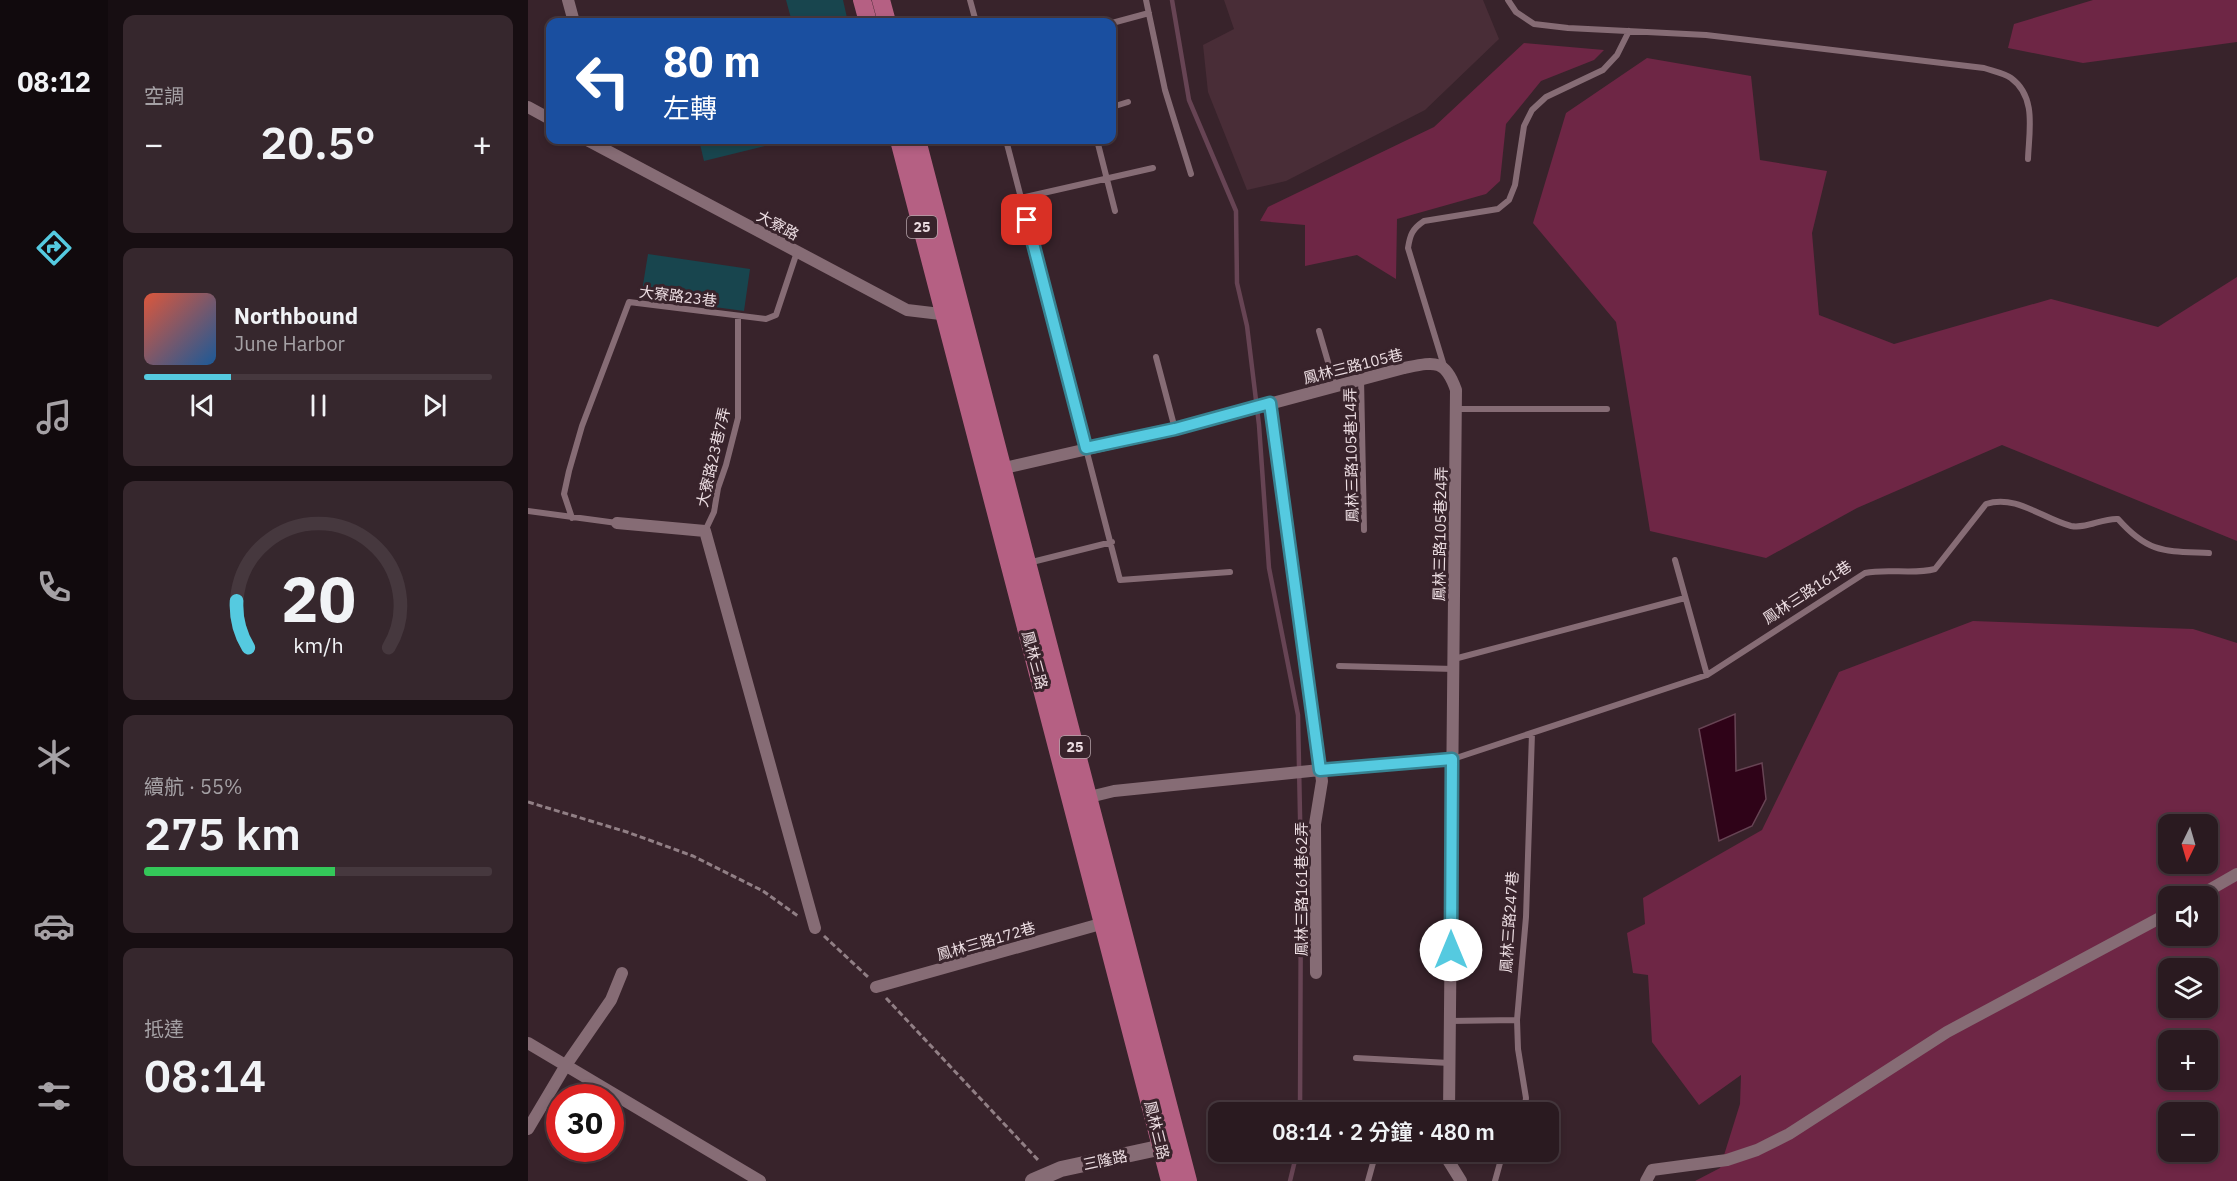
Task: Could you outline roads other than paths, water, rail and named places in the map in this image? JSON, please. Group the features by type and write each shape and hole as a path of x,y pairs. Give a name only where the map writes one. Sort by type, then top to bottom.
{"main road":[{"path":"862,0 867,18"},
{"path":"881,0 886,18"},
{"name":"鳳林三路","path":"900,144 954,314"},
{"name":"鳳林三路","path":"918,144 954,314 1170,1145 1170,1181"},
{"name":"鳳林三路","path":"994,471 1027,563 1080,799 1104,923 1170,1145 1188,1181"}],"street":[{"path":"568,0 573,18"},
{"path":"528,107 546,117"},
{"name":"大寮路","path":"605,145 797,252 907,310 954,314"},
{"name":"鳳林三路105巷","path":"994,471 1175,429 1361,378 1430,363 1444,366"},
{"name":"鳳林三路105巷24弄","path":"1444,366 1451,374 1456,390 1454,664"},
{"path":"1267,404 1316,771"},
{"path":"617,523 705,531 815,928"},
{"path":"1449,1102 1454,664"},
{"path":"1080,799 1114,791 1452,759"},
{"name":"鳳林三路161巷62弄","path":"1316,771 1322,781 1315,824 1316,973"},
{"path":"2216,886 2237,874"},
{"path":"1646,1181 1652,1170 1727,1160 1757,1150 1789,1134 1947,1032 2158,919"},
{"name":"鳳林三路172巷","path":"876,987 1104,923"},
{"path":"528,1130 566,1065 611,1000 622,973"},
{"path":"528,1043 760,1181"},
{"name":"三隆路","path":"1033,1181 1061,1169 1170,1145"},
{"path":"1449,1162 1461,1181"}],"lane":[{"path":"970,0 975,18"},
{"path":"1146,0 1165,90 1191,174"},
{"path":"1508,0 1516,12 1534,24 1706,35 1984,68 2010,77 2021,88 2029,103 2028,159"},
{"path":"1116,22 1149,14"},
{"path":"1444,366 1408,248 1410,235 1416,226 1424,221 1498,209 1509,200 1515,185 1524,126 1532,110 1546,98 1604,70 1617,55 1629,31"},
{"path":"1116,105 1128,102"},
{"path":"1007,144 1120,580 1230,572"},
{"path":"1097,144 1115,211"},
{"path":"1021,198 1153,168"},
{"name":"大寮路23巷","path":"572,518 564,494 569,471 582,426 629,302 766,319 776,315 797,252"},
{"name":"大寮路23巷7弄","path":"705,531 714,512 718,488 738,418 738,316"},
{"path":"1319,331 1335,386"},
{"path":"1156,357 1175,429"},
{"name":"鳳林三路105巷14弄","path":"1361,378 1364,530"},
{"path":"1456,409 1607,409"},
{"name":"鳳林三路161巷","path":"1452,759 1707,675 1865,573 1878,570 1923,572 1935,569 1986,504 1996,500 2044,514 2072,526 2118,519 2129,532 2161,551 2209,553"},
{"path":"528,511 617,523"},
{"path":"1027,563 1112,542"},
{"path":"1675,560 1707,675"},
{"path":"1339,666 1454,664 1685,598"},
{"name":"鳳林三路247巷","path":"1525,1102 1518,1049 1517,1020 1526,917 1532,733"},
{"path":"1450,1021 1517,1020"},
{"path":"1356,1058 1449,1063"},
{"path":"1368,1181 1373,1162"},
{"path":"1495,1181 1500,1162"}],"waterway":[{"path":"1172,0 1189,100 1236,211 1237,283 1247,326 1259,425 1269,568 1298,715 1301,865 1300,1102"},
{"path":"1290,1181 1295,1162"}]}
